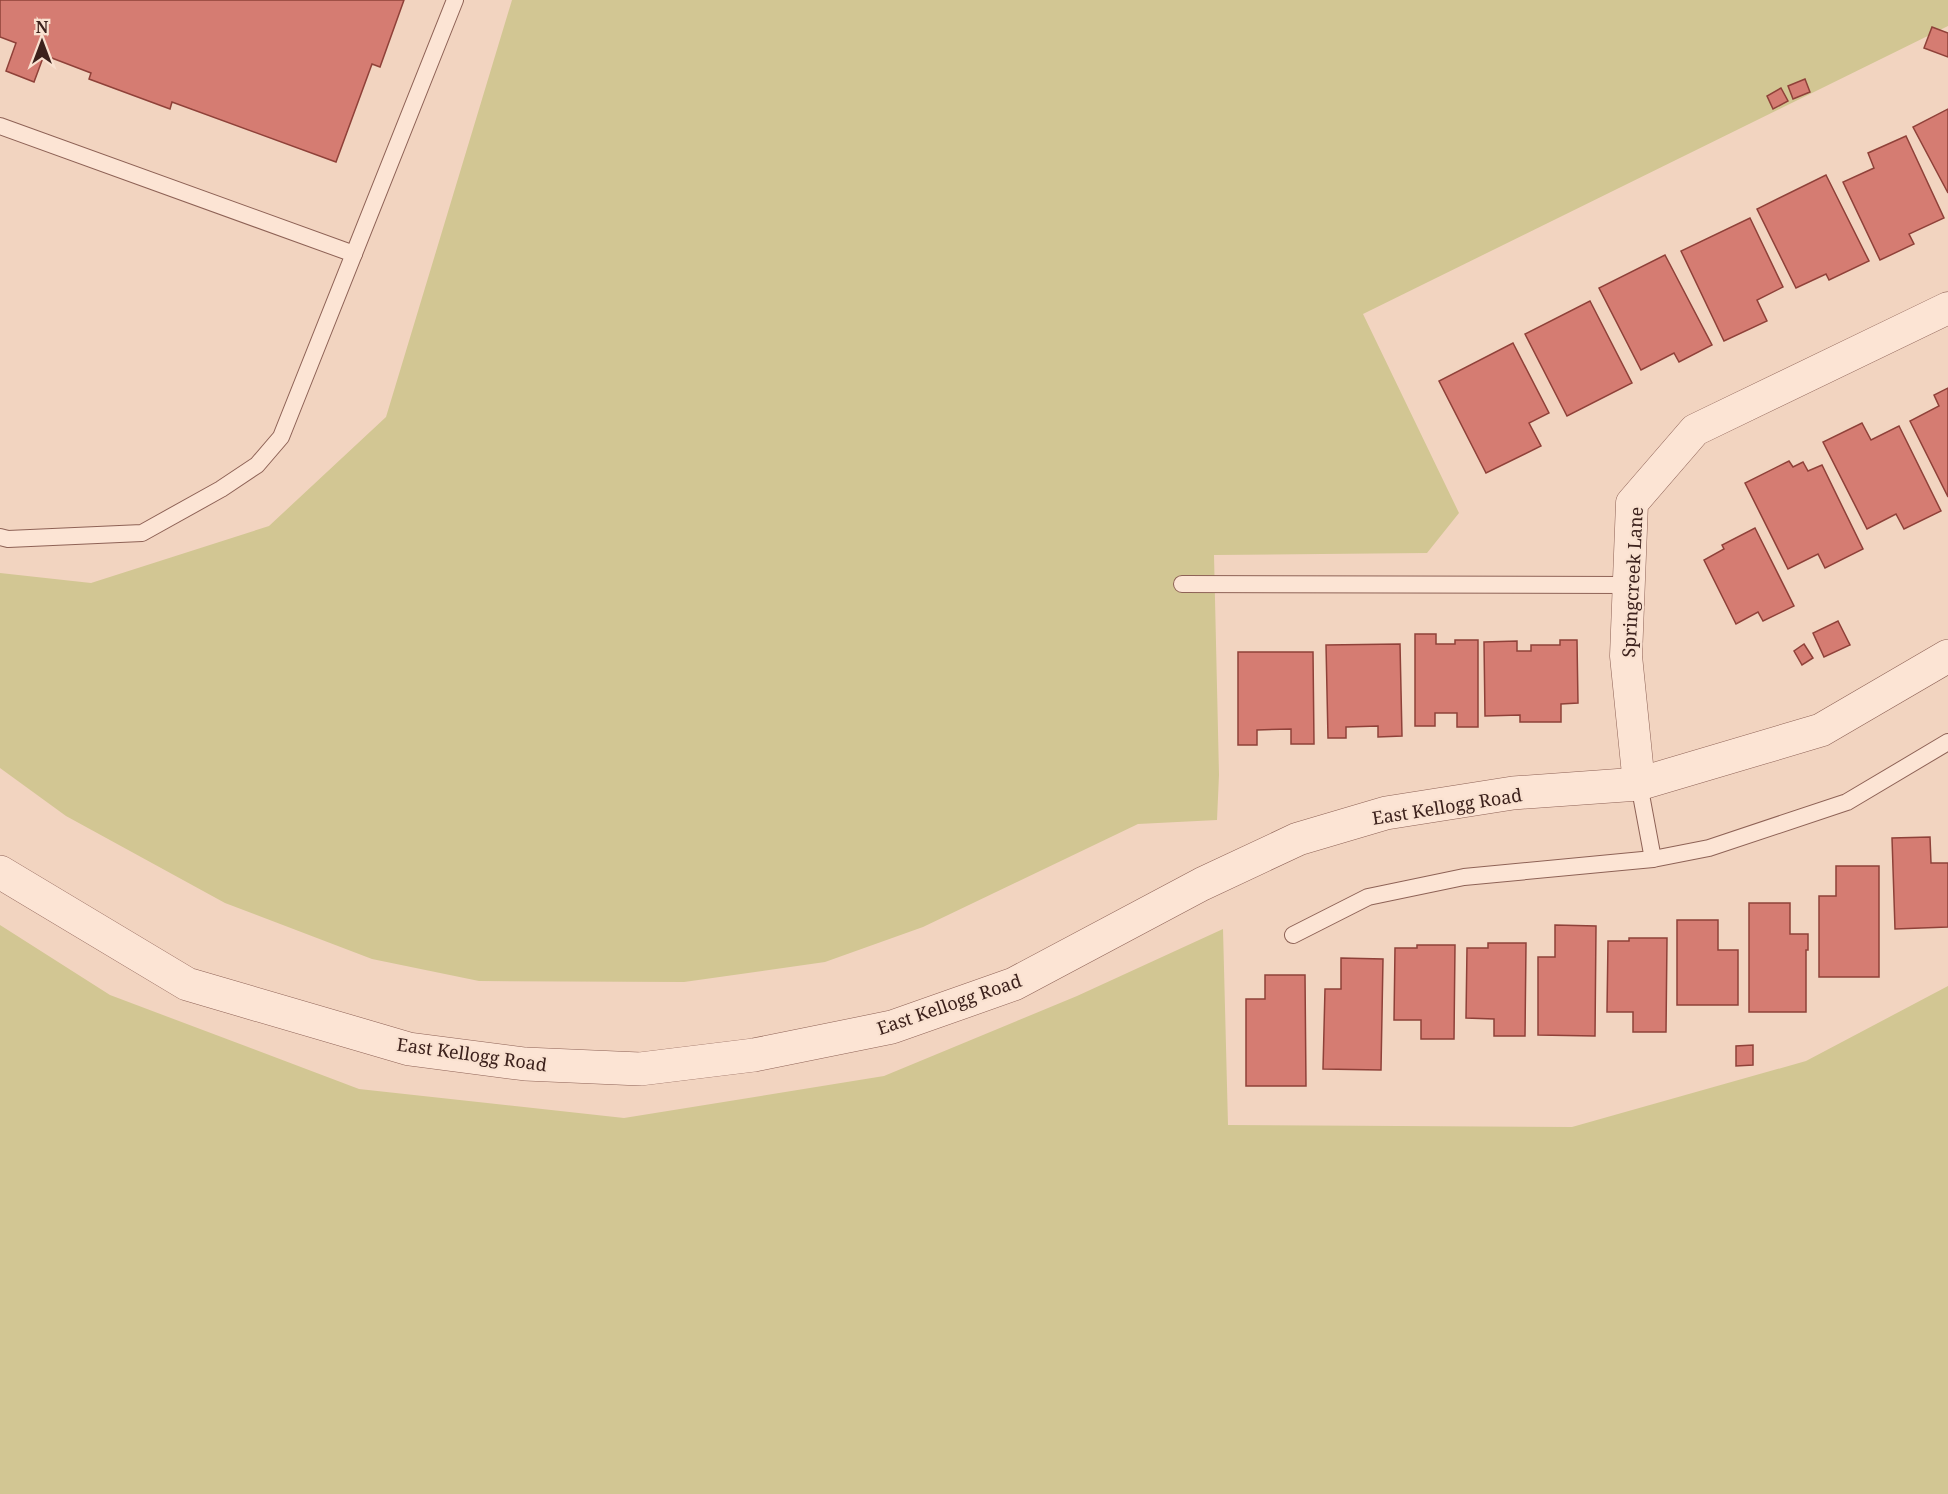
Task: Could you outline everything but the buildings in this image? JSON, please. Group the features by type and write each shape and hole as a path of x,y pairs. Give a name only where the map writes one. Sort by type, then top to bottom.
{"street":[{"name":"Springcreek Lane","path":"1639,784 1626,656 1632,503 1695,430 1948,308"},
{"name":"East Kellogg Road","path":"0,872 187,984 409,1049 525,1064 640,1069 754,1055 892,1027 1014,984 1202,884 1298,839 1386,813 1513,793 1639,784 1821,730 1948,656"}],"lane":[{"path":"0,537 8,539 142,533 221,489 256,465 281,437 455,0"},
{"path":"0,126 354,254"},
{"path":"1182,584 1629,585"},
{"path":"1293,935 1368,897 1464,877 1653,859 1708,848 1846,802 1948,742"},
{"path":"1639,784 1653,859"}],"shaded area":[{"path":"512,0 1948,0 1948,26 1363,314 1459,513 1427,553 1214,555 1219,775 1217,820 1138,824 923,927 825,962 684,982 479,981 372,959 225,903 66,816 0,768 0,573 91,583 269,526 386,417"},
{"path":"0,925 110,995 359,1089 624,1118 884,1076 1077,996 1223,929 1228,1125 1572,1127 1806,1061 1948,986 1948,1494 0,1494"}]}
